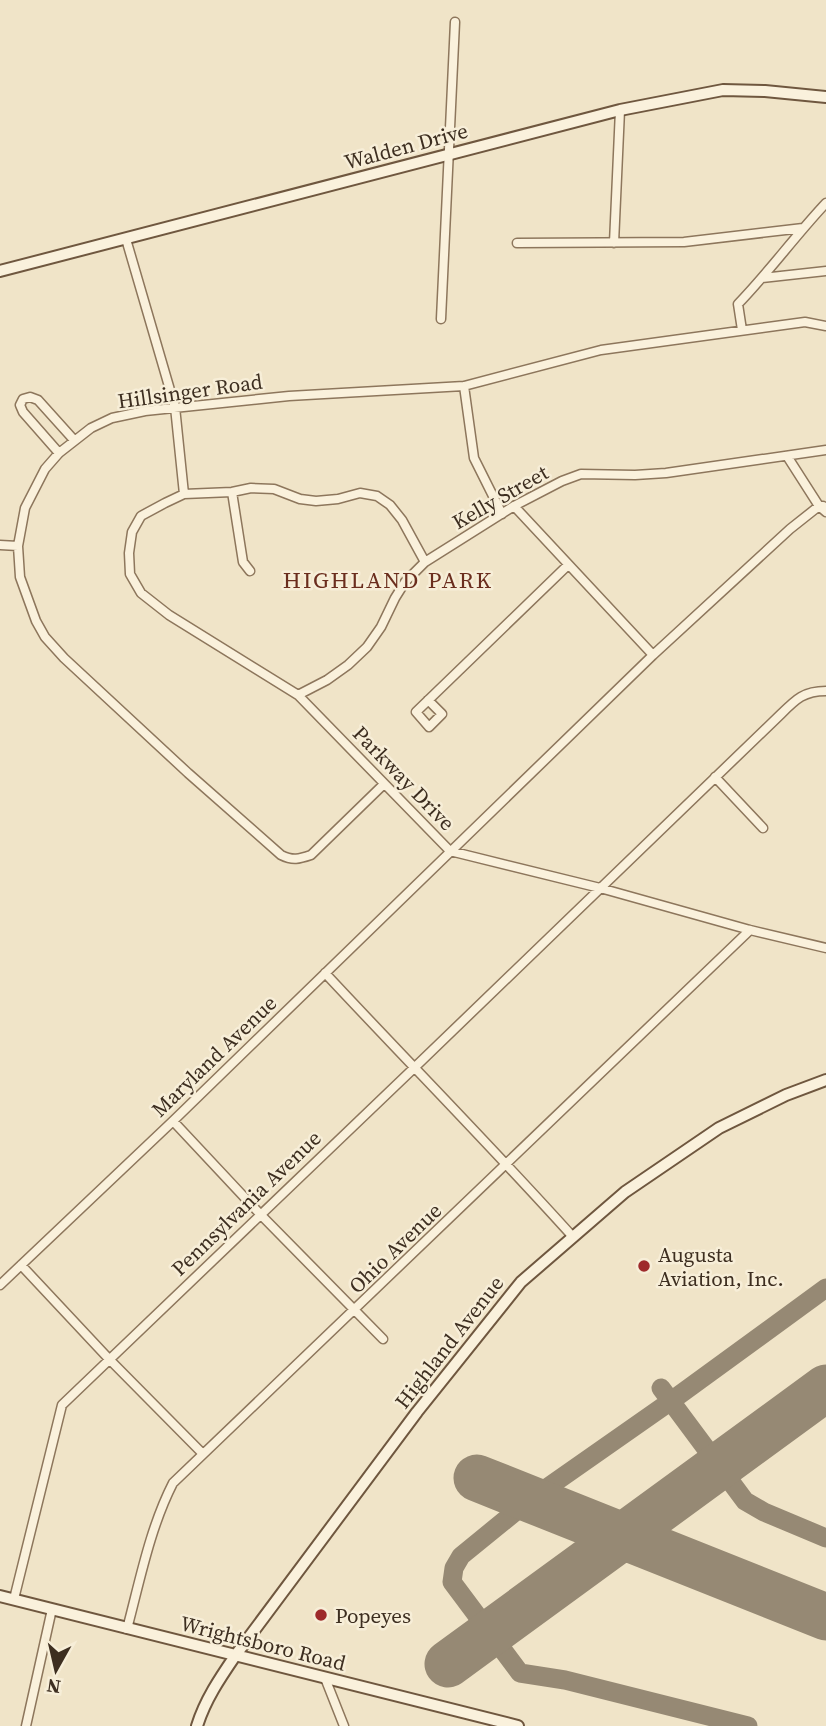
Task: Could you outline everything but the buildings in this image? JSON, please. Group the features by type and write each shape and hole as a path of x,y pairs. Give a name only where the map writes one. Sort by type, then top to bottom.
{"main road":[{"name":"Walden Drive","path":"0,271 620,110 723,90 826,97"},
{"name":"Highland Avenue","path":"197,1726 214,1688 235,1656 417,1412 521,1282 625,1192 719,1128 786,1095 826,1080"},
{"name":"Wrightsboro Road","path":"0,1596 518,1726"}],"street":[{"path":"441,319 455,22"},
{"path":"614,243 620,110"},
{"path":"742,330 738,304 826,203"},
{"path":"517,243 684,242 803,228"},
{"path":"126,239 174,407 184,494 232,492 251,488 274,489 300,499 316,501 360,493 377,496 390,505 402,520 425,562"},
{"path":"762,278 826,271"},
{"name":"Hillsinger Road","path":"384,783 311,855 298,860 289,859 281,855 178,763 64,658 45,637 27,601 20,577 18,546 25,508 45,469 59,453 91,428 112,418 145,411 289,396 464,386 601,350 805,322 826,326"},
{"path":"464,386 474,458 502,514"},
{"path":"59,453 23,412 20,405 23,398 38,400 74,440"},
{"name":"Kelly Street","path":"298,695 327,680 367,647 405,582 425,562 541,491 581,474 666,473 826,450"},
{"path":"787,456 824,508"},
{"path":"232,492 243,562 250,571"},
{"name":"Parkway Drive","path":"184,494 141,516 132,532 130,574 141,593 169,615 298,695 450,851 826,948"},
{"path":"514,506 653,655"},
{"name":"Maryland Avenue","path":"0,1285 653,655 790,529 824,508"},
{"path":"0,545 18,546"},
{"path":"428,700 568,565"},
{"name":"Pennsylvania Avenue","path":"14,1599 62,1405 797,698 811,691 826,691"},
{"path":"715,777 763,828"},
{"name":"Ohio Avenue","path":"127,1629 153,1532 162,1504 173,1483 750,930"},
{"path":"325,973 573,1237"},
{"path":"173,1121 383,1339"},
{"path":"21,1265 108,1359 203,1454"},
{"path":"26,1726 52,1609"},
{"path":"326,1678 344,1726"}],"taxiway":[{"path":"748,1726 565,1680 520,1673 452,1582 454,1568 461,1556 531,1499 826,1288"},
{"path":"661,1388 745,1501 764,1512 826,1538"}],"runway":[{"path":"448,1664 826,1388"},
{"path":"477,1478 826,1617"}],"place":[{"name":"Augusta Aviation, Inc.","path":"644,1266"},
{"name":"Popeyes","path":"321,1615"}],"district":[{"name":"HIGHLAND PARK","path":"388,580"}]}
